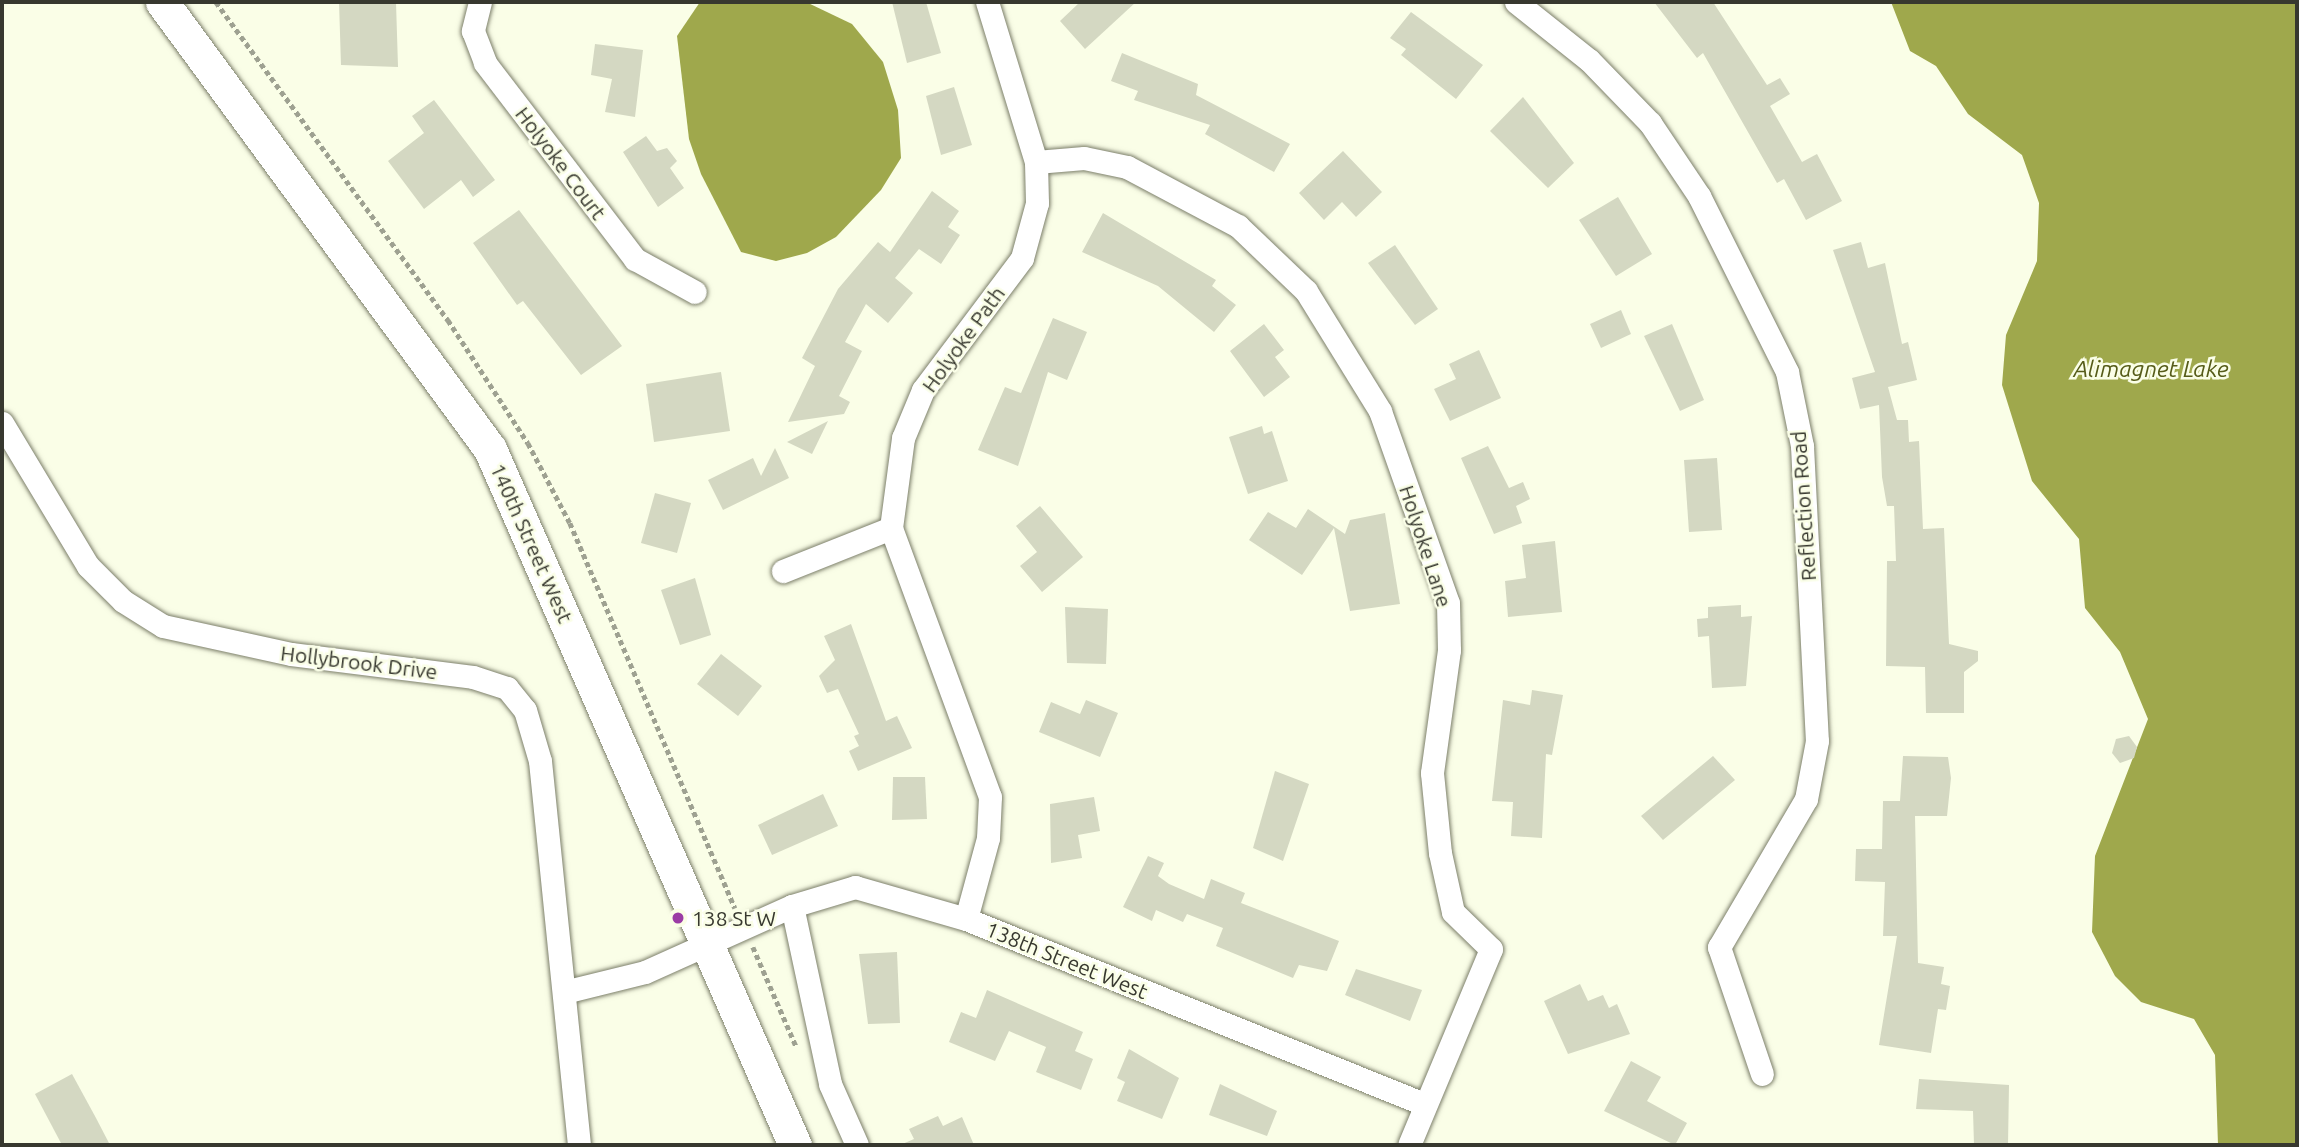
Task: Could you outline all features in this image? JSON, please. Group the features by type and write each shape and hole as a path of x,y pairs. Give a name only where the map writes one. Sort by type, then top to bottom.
{"street":[{"name":"140th Street West","path":"162,2 491,449 795,1145"},
{"name":"Holyoke Court","path":"480,2 473,31 485,63 635,259 695,292"},
{"name":"Holyoke Path","path":"966,919 988,838 990,797 891,528 903,438 923,390 1023,258 1037,203 1036,162 986,2"},
{"name":"Reflection Road","path":"1516,2 1589,60 1650,123 1699,196 1787,372 1802,446 1817,741 1806,799 1718,947 1762,1074"},
{"name":"Holyoke Lane","path":"1036,162 1084,158 1127,167 1238,226 1306,291 1380,411 1448,603 1449,650 1432,773 1440,853 1453,912 1491,949 1423,1104 1409,1145"},
{"name":"Hollybrook Drive","path":"2,423 88,566 123,601 163,626 214,641 410,667 507,688 525,710 540,761 579,1145"},
{"path":"783,571 891,528"},
{"name":"138th Street West","path":"564,992 645,972 792,906 855,887 900,895 966,919 1423,1104"},
{"path":"792,906 830,1084 858,1145"}],"path":[{"path":"732,903 802,1058"}],"water":[{"path":"700,2 806,2 852,24 883,62 898,110 901,158 881,190 836,237 807,253 776,261 741,252 701,174 689,139 677,36"},
{"name":"Alimagnet Lake","path":"1891,2 2297,2 2297,1145 2218,1145 2215,1055 2194,1019 2141,1002 2115,976 2092,932 2095,856 2148,719 2120,652 2085,608 2079,539 2032,481 2002,385 2006,335 2037,261 2039,203 2022,155 1968,114 1936,66 1910,51"}],"building":[{"path":"339,2 396,2 398,67 341,65"},
{"path":"892,2 926,2 941,53 907,63"},
{"path":"1080,2 1136,2 1085,49 1060,21"},
{"path":"1654,2 1713,2 1767,85 1780,78 1790,94 1770,106 1802,162 1817,154 1842,201 1806,220 1784,179 1777,183 1703,53 1697,58"},
{"path":"1411,12 1483,65 1456,99 1401,55 1406,49 1390,38"},
{"path":"595,44 643,50 635,117 605,112 612,79 591,75"},
{"path":"1122,53 1198,84 1196,95 1290,144 1274,172 1205,134 1210,125 1134,100 1138,91 1111,81"},
{"path":"954,87 972,145 941,155 926,96"},
{"path":"1523,97 1574,163 1548,188 1490,131"},
{"path":"434,100 495,180 473,197 461,180 424,209 388,161 424,133 412,116"},
{"path":"646,136 657,151 667,148 677,161 670,168 684,188 658,207 623,152"},
{"path":"1343,151 1382,192 1356,217 1342,202 1324,220 1299,193"},
{"path":"932,191 959,211 948,227 960,235 941,264 919,249 895,278 913,293 888,323 866,304 845,342 862,351 839,396 850,402 844,414 788,422 815,366 802,358 838,289 878,242 890,252"},
{"path":"1618,197 1652,254 1616,276 1579,220"},
{"path":"519,210 622,346 581,375 523,301 517,305 473,243"},
{"path":"1103,213 1216,280 1212,286 1236,305 1214,332 1158,286 1082,252"},
{"path":"1861,242 1868,268 1885,263 1902,344 1908,342 1917,380 1888,387 1897,420 1908,420 1909,442 1919,441 1923,529 1944,528 1949,644 1978,651 1978,661 1964,672 1964,713 1926,713 1925,667 1886,666 1887,561 1896,561 1894,506 1887,506 1882,477 1879,405 1860,409 1852,378 1875,372 1833,250"},
{"path":"1395,245 1438,309 1415,325 1368,263"},
{"path":"1621,310 1631,334 1601,348 1590,324"},
{"path":"1053,318 1087,332 1067,380 1048,372 1018,466 978,450 1005,387 1021,393"},
{"path":"1264,324 1284,350 1275,357 1290,377 1264,397 1230,351"},
{"path":"1672,324 1704,400 1680,411 1644,336"},
{"path":"1479,350 1501,398 1450,421 1434,389 1456,379 1449,364"},
{"path":"721,372 730,431 654,442 646,384"},
{"path":"828,421 812,454 787,442"},
{"path":"1262,426 1264,434 1272,431 1288,481 1248,494 1229,437"},
{"path":"1488,446 1509,488 1523,482 1530,499 1516,506 1522,523 1494,534 1461,458"},
{"path":"775,448 789,478 723,510 708,480 753,458 761,476"},
{"path":"1717,458 1722,530 1689,532 1684,460"},
{"path":"655,493 691,503 677,553 641,543"},
{"path":"1040,506 1083,557 1042,592 1020,566 1037,552 1016,526"},
{"path":"1308,509 1345,534 1350,520 1385,513 1400,604 1350,611 1334,528 1302,575 1249,540 1268,512 1296,528"},
{"path":"1555,541 1562,612 1508,617 1505,581 1526,578 1522,545"},
{"path":"695,578 711,635 680,645 661,590"},
{"path":"1741,605 1741,617 1752,616 1746,686 1712,688 1709,636 1698,637 1697,619 1708,618 1708,607"},
{"path":"1065,607 1108,609 1106,664 1067,663"},
{"path":"851,624 886,721 897,716 912,748 858,771 849,751 859,746 854,736 859,734 838,689 827,693 819,676 835,660 824,636"},
{"path":"721,654 762,686 738,716 697,684"},
{"path":"1532,690 1563,695 1552,755 1546,754 1542,838 1511,836 1513,802 1492,801 1503,700 1530,705"},
{"path":"1086,700 1118,713 1100,757 1039,732 1051,702 1080,714"},
{"path":"2129,736 2137,747 2134,758 2120,763 2112,753 2116,739"},
{"path":"1713,756 1735,780 1663,840 1641,816"},
{"path":"1903,756 1948,757 1951,778 1947,816 1915,816 1918,963 1944,967 1941,984 1950,986 1946,1010 1938,1009 1931,1053 1879,1045 1897,936 1883,936 1885,882 1855,881 1856,849 1882,849 1883,801 1900,801"},
{"path":"1275,771 1309,784 1283,861 1253,848"},
{"path":"893,777 925,777 927,819 892,820"},
{"path":"823,794 838,826 772,855 758,825"},
{"path":"1094,797 1100,831 1078,835 1082,858 1051,863 1050,804"},
{"path":"1148,856 1164,863 1158,876 1169,884 1204,899 1211,879 1245,893 1241,903 1339,941 1327,971 1299,965 1293,978 1216,946 1223,928 1187,914 1183,922 1156,910 1152,921 1123,907"},
{"path":"897,952 900,1023 868,1024 859,954"},
{"path":"1356,969 1422,990 1410,1021 1345,995"},
{"path":"1580,984 1588,1001 1603,995 1609,1008 1617,1004 1630,1034 1568,1054 1544,1001"},
{"path":"987,990 1083,1032 1075,1051 1093,1059 1081,1090 1036,1072 1046,1047 1009,1031 995,1061 949,1042 961,1012 976,1018"},
{"path":"1129,1049 1179,1078 1162,1119 1117,1101 1125,1082 1117,1078"},
{"path":"1631,1061 1661,1077 1647,1101 1687,1123 1675,1145 1604,1111"},
{"path":"72,1074 110,1145 62,1145 35,1094"},
{"path":"1919,1079 2009,1085 2008,1145 1974,1145 1973,1111 1916,1109"},
{"path":"1220,1084 1277,1111 1267,1136 1209,1115"},
{"path":"938,1116 943,1126 962,1117 974,1145 900,1145 914,1139 909,1129"}],"place":[{"name":"138 St W","path":"678,918"}]}
